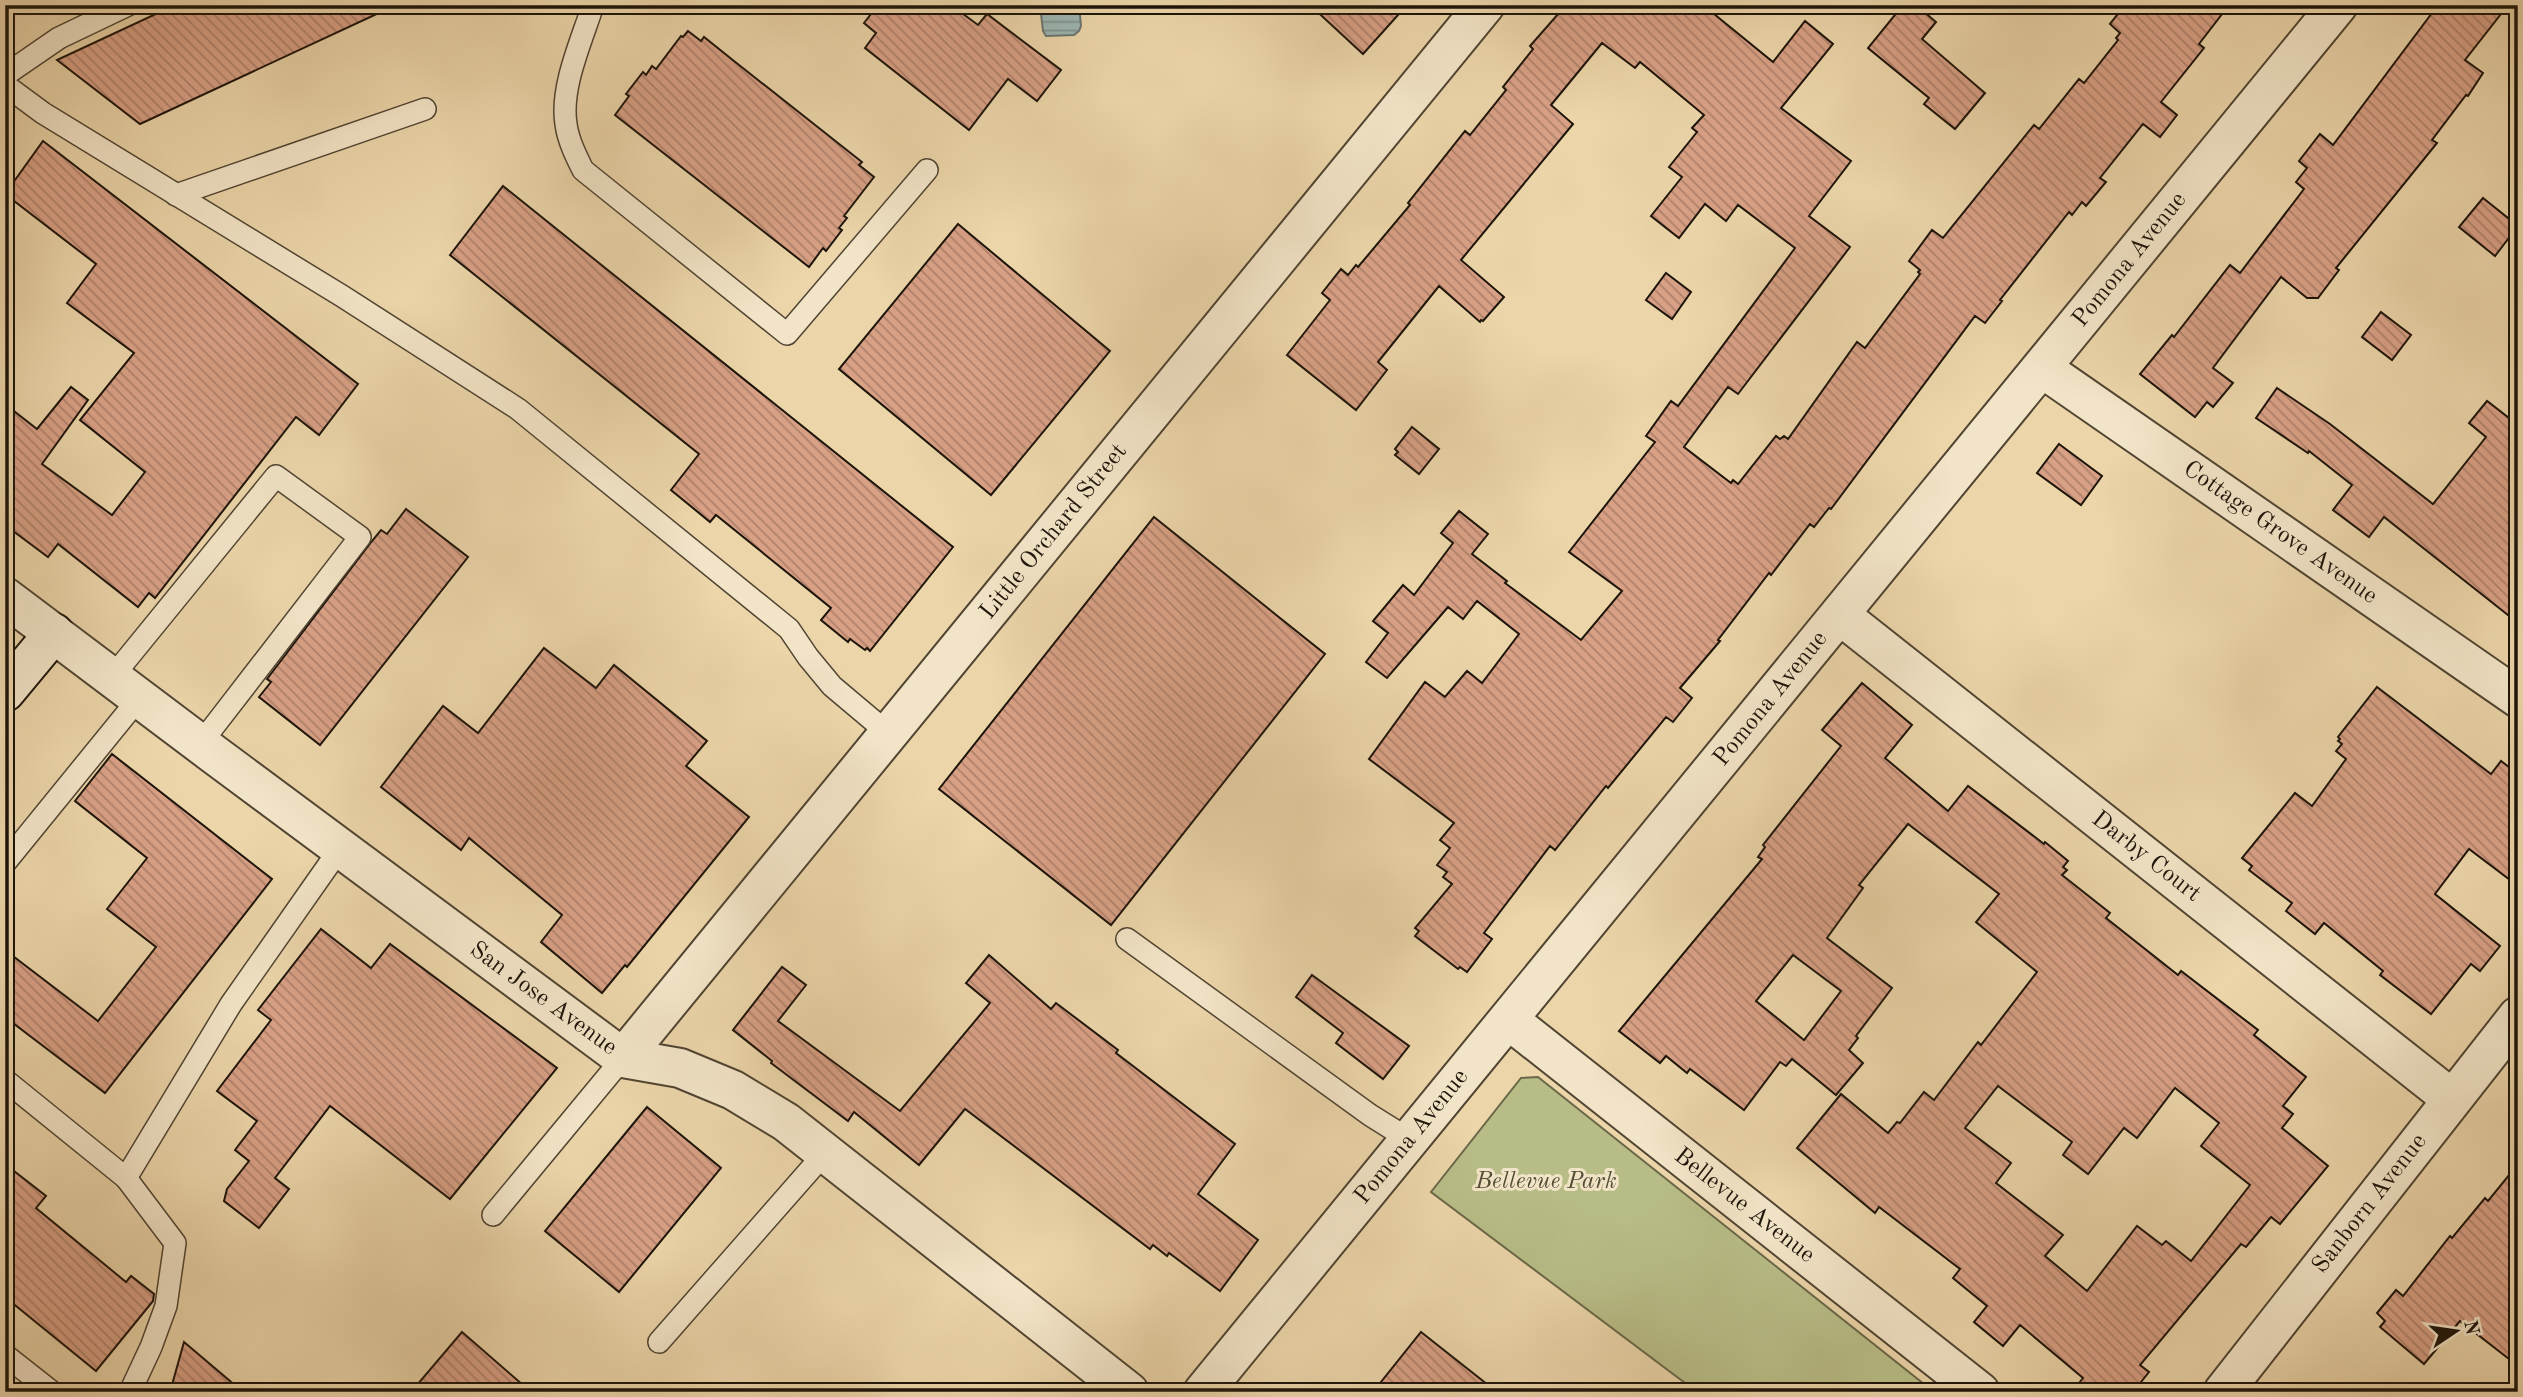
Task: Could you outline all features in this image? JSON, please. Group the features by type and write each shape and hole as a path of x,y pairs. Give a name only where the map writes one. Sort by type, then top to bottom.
{"street":[{"name":"Little Orchard Street","path":"623,1058 1485,5"},
{"name":"Pomona Avenue","path":"1203,1392 2338,5"},
{"name":"Cottage Grove Avenue","path":"2042,368 2518,698"},
{"name":"San Jose Avenue","path":"5,597 126,687 212,729 339,850 623,1058 680,1068 733,1090 786,1122 1129,1392"},
{"name":"Darby Court","path":"1840,615 2452,1098"},
{"path":"5,692 54,634"},
{"name":"Sanborn Avenue","path":"2223,1392 2518,1016"},
{"name":"Bellevue Avenue","path":"1509,1020 1980,1392"}],"lane":[{"path":"5,75 59,38 128,5"},
{"path":"593,5 566,92 565,122 573,150 583,170 786,334 928,170"},
{"path":"5,85 43,113 342,296 518,409 789,629 832,686 889,734"},
{"path":"176,195 425,109"},
{"path":"5,863 126,687 137,647 276,476 360,537 212,729"},
{"path":"126,1178 231,1004 339,850"},
{"path":"1127,939 1370,1115 1410,1140"},
{"path":"493,1215 623,1058"},
{"path":"5,1080 126,1178 175,1243 166,1306 130,1392"},
{"path":"659,1342 824,1154"},
{"path":"5,1355 52,1392"}],"green space":[{"name":"Bellevue Park","path":"1538,1077 1934,1392 1697,1392 1431,1192 1521,1078"}],"water":[{"path":"1040,5 1079,5 1079,31 1074,35 1046,36"}],"building":[{"path":"175,5 396,5 140,124 57,60"},
{"path":"878,5 951,5 978,25 987,14 1061,70 1037,101 1008,79 969,130 865,48 876,33 864,23"},
{"path":"1310,5 1407,5 1363,54"},
{"path":"1566,5 1703,5 1773,62 1805,21 1833,44 1781,108 1851,161 1809,216 1850,247 1738,394 1728,387 1684,447 1731,483 1733,480 1738,484 1776,436 1788,439 1857,342 1865,348 1920,274 1920,270 1909,261 1932,230 1943,238 2034,125 2039,129 2079,79 2084,83 2118,40 2116,38 2120,33 2110,24 2125,5 2229,5 2199,44 2204,48 2161,102 2177,115 2160,137 2143,124 2100,178 2106,182 2086,206 2082,202 2072,215 2069,212 1985,323 1975,316 1831,509 1829,508 1814,527 1810,524 1771,575 1769,573 1718,640 1720,641 1680,688 1692,698 1673,722 1666,717 1555,850 1550,846 1484,933 1492,939 1467,972 1460,967 1458,969 1415,936 1419,931 1415,928 1452,884 1443,877 1447,872 1437,865 1450,848 1440,840 1454,823 1369,759 1425,682 1445,697 1467,671 1482,683 1519,634 1477,601 1463,619 1448,607 1387,678 1366,662 1388,633 1373,621 1403,585 1414,595 1453,543 1441,533 1459,511 1488,534 1472,554 1507,581 1505,583 1581,640 1622,591 1569,552 1655,442 1646,436 1671,401 1678,406 1795,248 1738,205 1726,221 1705,204 1679,238 1651,216 1682,177 1669,167 1697,132 1692,128 1704,115 1640,62 1635,68 1602,43 1551,105 1573,124 1461,260 1504,297 1483,321 1480,322 1439,286 1378,362 1387,370 1356,410 1287,355 1330,300 1322,293 1341,269 1348,275 1356,265 1358,267 1410,205 1408,203 1465,131 1470,135 1506,90 1503,87 1533,49 1530,46"},
{"path":"1903,5 1916,5 1936,22 1922,39 1985,93 1955,129 1924,104 1929,98 1868,48"},
{"path":"2438,5 2508,5 2465,60 2483,73 2432,140 2437,143 2336,268 2339,270 2318,298 2307,298 2281,277 2213,368 2233,383 2213,407 2207,402 2195,417 2140,374 2172,335 2174,337 2230,265 2240,273 2304,189 2296,182 2307,168 2299,161 2320,134 2333,145"},
{"path":"688,31 701,41 704,37 862,162 859,165 874,177 844,216 847,218 839,228 842,230 826,251 823,248 809,267 615,115 629,96 626,94 643,72 646,75 652,66 656,69 681,36"},
{"path":"43,141 358,384 319,435 296,417 155,598 149,593 138,607 58,544 48,557 5,525 5,404 37,429 71,387 88,400 42,464 112,515 145,472 80,420 134,353 67,303 96,264 5,194"},
{"path":"503,186 953,547 870,651 850,639 848,642 821,620 831,608 716,515 710,522 671,490 699,454 450,255"},
{"path":"2483,198 2518,226 2495,256 2459,227"},
{"path":"958,224 1110,351 991,495 839,369"},
{"path":"1666,273 1691,292 1672,319 1646,300"},
{"path":"2381,312 2411,335 2392,360 2362,337"},
{"path":"2277,388 2330,424 2433,504 2486,437 2469,423 2487,401 2518,425 2518,623 2384,517 2369,537 2333,510 2352,485 2309,451 2308,453 2256,418"},
{"path":"1412,427 1439,449 1419,474 1395,455 1398,452 1395,449"},
{"path":"2059,444 2102,476 2081,505 2037,473"},
{"path":"406,509 468,557 320,745 259,697 271,682 267,679 372,541 381,530 387,534"},
{"path":"1154,517 1325,654 1111,925 939,789"},
{"path":"544,648 596,688 614,665 707,741 686,766 749,817 627,967 625,965 602,993 541,942 562,915 469,838 461,850 381,787 443,706 478,733"},
{"path":"1862,683 1912,725 1885,758 1948,811 1968,786 2044,844 2045,842 2068,861 2063,867 2067,870 2062,875 2110,913 2106,918 2178,975 2181,971 2258,1030 2254,1035 2306,1077 2283,1106 2293,1114 2282,1128 2328,1166 2280,1224 2271,1217 2246,1247 2241,1244 2140,1365 2149,1372 2133,1392 2072,1392 2083,1378 2020,1325 2003,1346 1974,1322 1987,1306 1953,1278 1960,1269 1879,1207 1875,1213 1797,1148 1841,1094 1888,1133 1897,1122 1900,1123 1924,1092 1934,1100 1978,1042 1981,1045 2037,972 1976,922 1999,894 1908,824 1859,885 1863,888 1827,938 1892,988 1856,1036 1858,1038 1849,1050 1863,1063 1836,1095 1792,1059 1786,1066 1780,1062 1744,1110 1690,1069 1687,1073 1666,1056 1660,1063 1619,1031 1762,859 1758,857 1765,847 1763,845 1841,746 1822,730","holes":["1793,955 1841,991 1804,1040 1756,1001","1998,1086 2072,1142 2063,1155 2088,1174 2124,1128 2137,1138 2175,1088 2219,1123 2201,1146 2250,1185 2191,1261 2166,1241 2162,1245 2137,1226 2087,1291 2045,1256 2063,1235 1996,1183 2011,1163 1965,1128"]},
{"path":"2377,687 2491,774 2501,761 2518,774 2518,886 2469,849 2435,894 2500,946 2480,971 2471,964 2431,1014 2380,975 2383,971 2324,923 2315,934 2286,911 2292,903 2249,870 2252,866 2242,858 2295,793 2312,806 2346,759 2336,751 2342,744 2338,737"},
{"path":"112,754 272,879 105,1093 5,1017 5,950 98,1021 156,947 107,909 147,858 75,801"},
{"path":"321,929 371,968 390,944 557,1068 450,1199 330,1106 275,1178 289,1189 259,1228 224,1201 227,1189 249,1161 235,1150 257,1121 217,1091 271,1020 258,1010"},
{"path":"989,955 1051,1009 1056,1003 1118,1050 1116,1053 1235,1144 1198,1194 1258,1240 1220,1291 1169,1253 1167,1256 1153,1245 1150,1249 965,1109 919,1165 854,1112 848,1121 771,1063 772,1061 733,1030 782,967 806,985 778,1021 900,1111 990,1003 966,983"},
{"path":"1312,975 1409,1046 1383,1079 1336,1043 1343,1033 1296,997"},
{"path":"647,1107 721,1168 619,1292 545,1231"},
{"path":"5,1164 46,1196 36,1208 126,1282 131,1276 154,1294 153,1301 96,1371 5,1297"},
{"path":"2518,1164 2518,1366 2460,1321 2424,1364 2380,1327 2385,1321 2377,1313 2396,1290 2403,1296 2450,1236 2452,1238 2485,1198 2488,1201"},
{"path":"462,1332 531,1392 411,1392"},
{"path":"1421,1332 1497,1392 1373,1392"},
{"path":"184,1342 243,1392 170,1392"}]}
